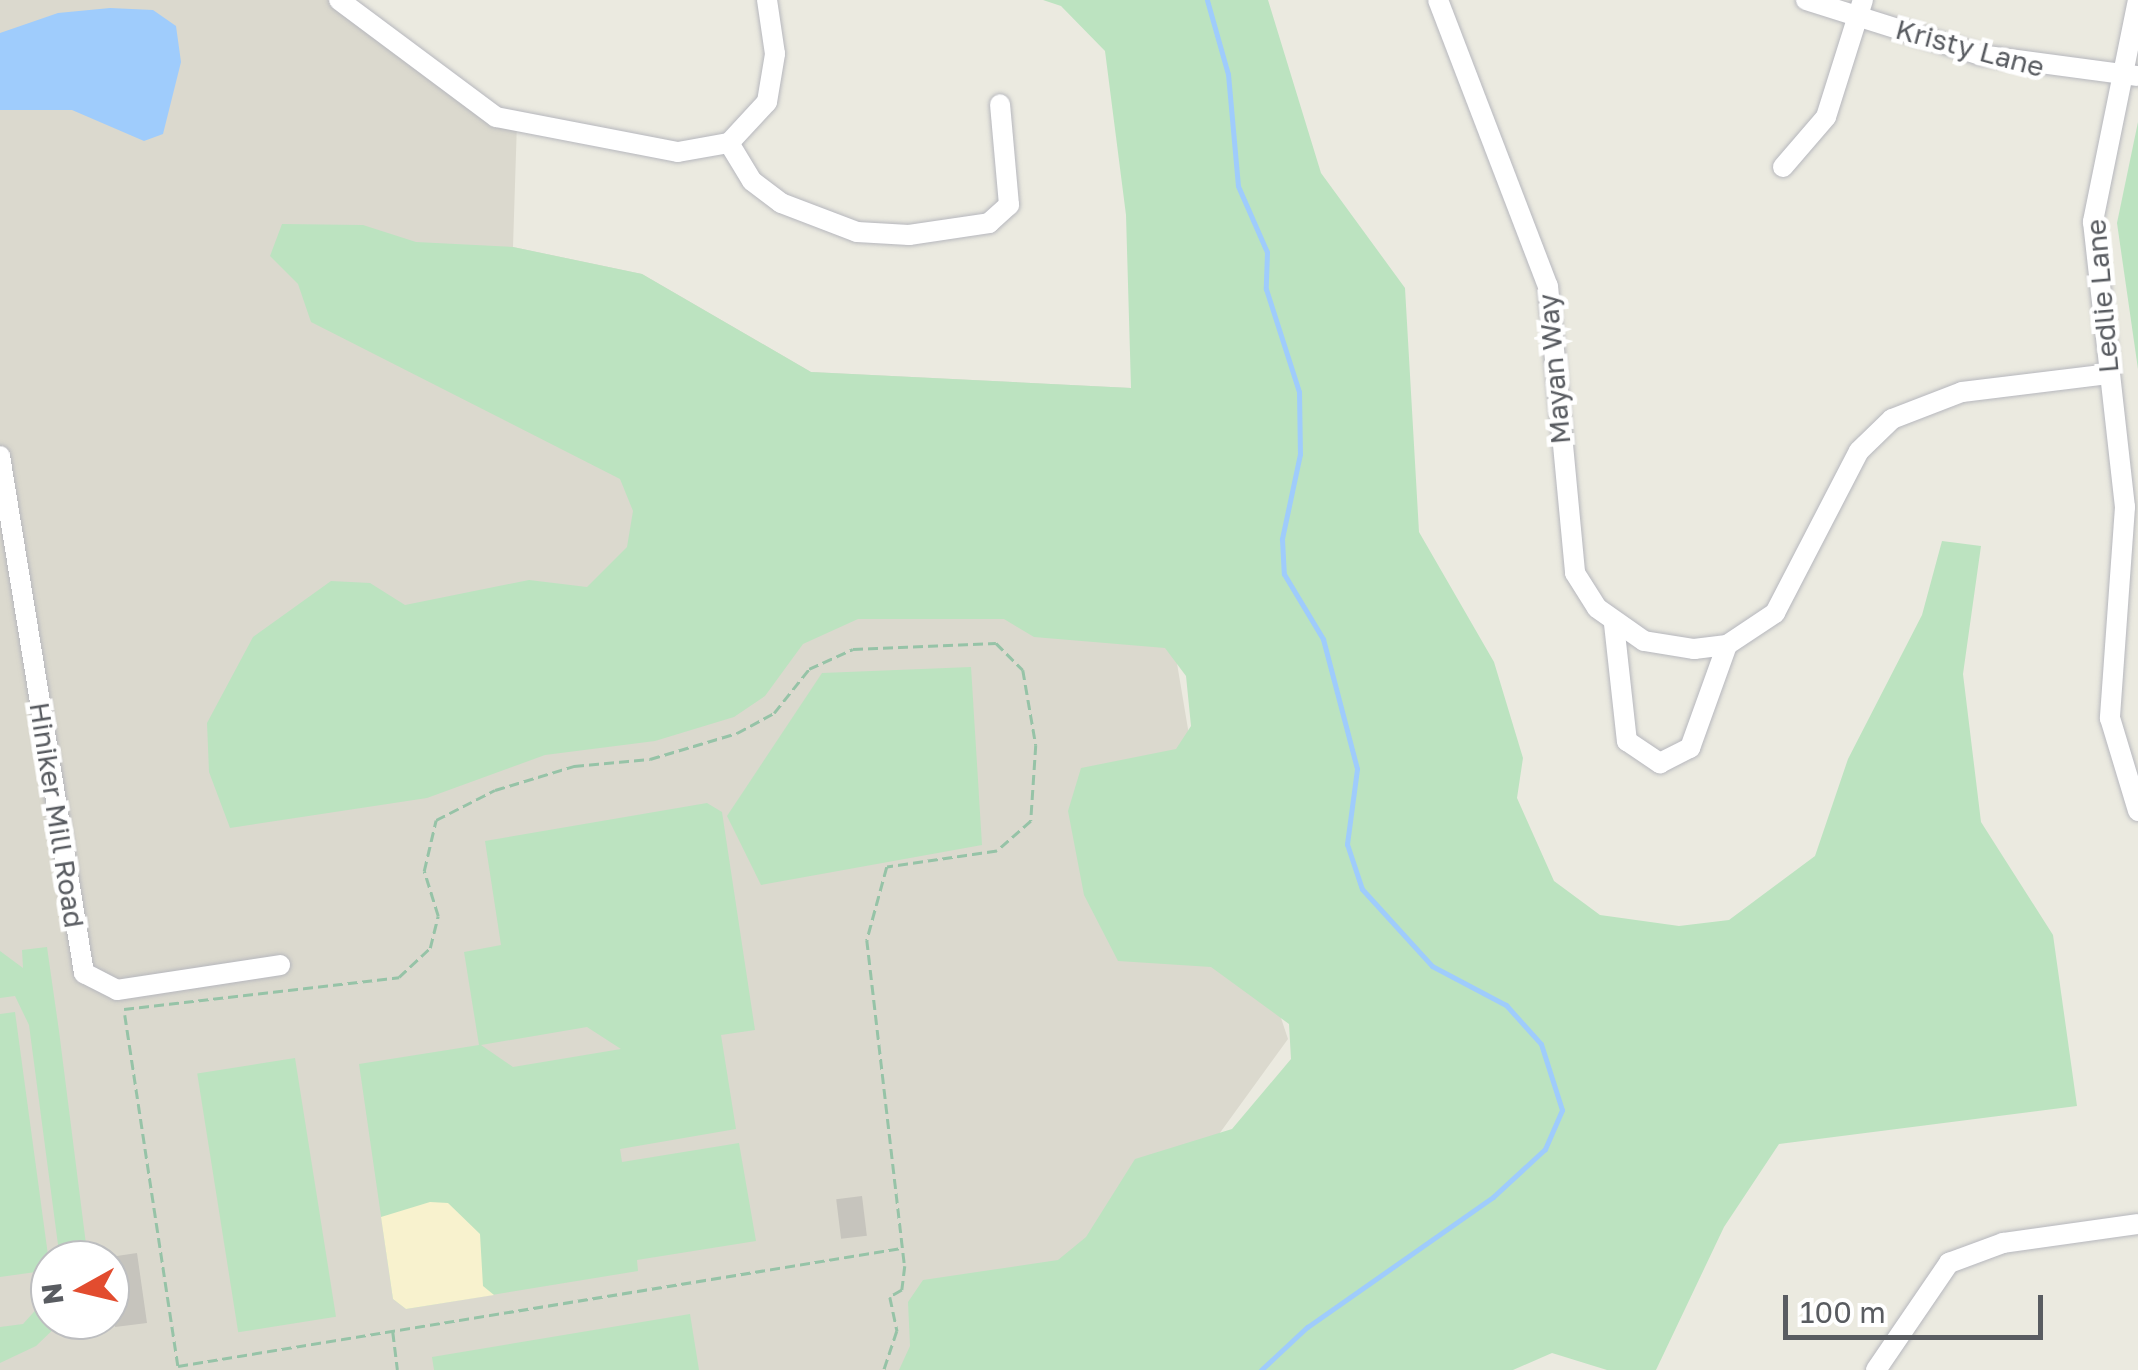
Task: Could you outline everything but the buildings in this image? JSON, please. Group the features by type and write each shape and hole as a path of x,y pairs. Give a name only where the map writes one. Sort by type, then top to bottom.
{"street":[{"path":"338,0 496,117 678,152 729,143 757,118 772,87 767,0"},
{"name":"Mayan Way","path":"1438,0 1460,73 1538,251 1554,322 1569,552 1584,592 1614,624 1671,648 1727,644 1775,613 1859,451 1892,419 1962,392 2108,374"},
{"name":"Kristy Lane","path":"1806,0 1860,8 1980,55 2130,76"},
{"name":"Ledlie Lane","path":"2138,0 2130,76 2092,222 2126,558 2110,718 2138,811"},
{"path":"1783,167 1826,117 1860,8"},
{"path":"729,143 752,181 781,203 858,232 909,235 990,223 1004,212 1013,194 1000,104"},
{"name":"Hiniker Mill Road","path":"0,456 80,962 90,981 118,990"},
{"path":"1614,624 1628,741 1660,763 1690,748 1727,644"},
{"path":"118,990 280,965"},
{"path":"1876,1370 1949,1263 2003,1243 2138,1224"}],"path":[{"path":"125,1013 399,977 430,948 438,916 424,871 436,820 495,790 558,771 650,759 737,733 774,714 809,669 853,649 996,643 1023,670 1036,745 1031,821 997,851 888,867 867,940 902,1247 902,1290 890,1297 894,1356 884,1370"},
{"path":"118,990 125,1013 178,1366 902,1247"},
{"path":"393,1332 398,1370"}],"shaded area":[{"path":"0,0 349,0 517,122 513,247 642,274 811,372 1131,388 1191,747 1288,1039 1193,1170 925,1370 0,1370"}],"green space":[{"path":"1043,0 1268,0 1321,173 1405,288 1419,532 1494,662 1523,758 1517,798 1554,881 1600,915 1679,926 1729,920 1815,856 1848,759 1922,615 1942,541 1981,546 1963,674 1981,822 2053,935 2077,1106 1779,1144 1724,1227 1656,1370 1607,1370 1552,1353 1513,1370 899,1370 910,1346 908,1302 923,1280 1058,1260 1086,1237 1135,1159 1232,1129 1291,1059 1289,1024 1211,967 1118,961 1084,895 1068,811 1081,768 1176,749 1191,726 1186,676 1165,648 1034,637 1004,619 858,619 803,644 765,696 734,717 655,741 545,755 427,798 230,828 209,772 207,723 253,637 331,581 370,583 405,605 529,580 587,587 627,547 633,511 620,479 311,322 298,284 270,256 282,224 363,225 416,242 513,247 642,274 811,372 1131,388 1126,215 1105,51 1061,6"},
{"path":"2138,122 2138,369 2117,223"},
{"path":"971,667 982,845 761,885 727,816 822,673"},
{"path":"707,803 722,812 755,1030 721,1035 736,1129 620,1149 622,1162 739,1143 756,1241 637,1260 638,1271 406,1309 393,1299 359,1064 479,1045 464,952 501,945 485,841","holes":["587,1027 621,1049 513,1067 481,1045"]},
{"path":"47,947 85,1240 57,1240 29,1025 15,996 0,998 0,951 23,968 22,950"},
{"path":"15,1012 46,1240 30,1240 30,1273 0,1277 0,1014"},
{"path":"295,1058 336,1317 238,1332 197,1073"},
{"path":"690,1314 699,1370 434,1370 432,1357"},
{"path":"30,1316 30,1340 42,1340 0,1363 0,1327 23,1324"}],"sand":[{"path":"430,1202 448,1203 480,1234 483,1286 494,1295 406,1309 393,1299 381,1217"}],"water":[{"path":"110,8 153,10 176,26 181,62 163,134 144,141 72,110 0,110 0,33 58,13"}],"waterway":[{"path":"1207,0 1228,74 1238,186 1267,252 1266,289 1299,392 1300,454 1282,539 1284,574 1323,639 1357,769 1347,844 1362,889 1432,966 1506,1005 1541,1044 1562,1110 1545,1149 1493,1197 1307,1327 1261,1370"}]}
